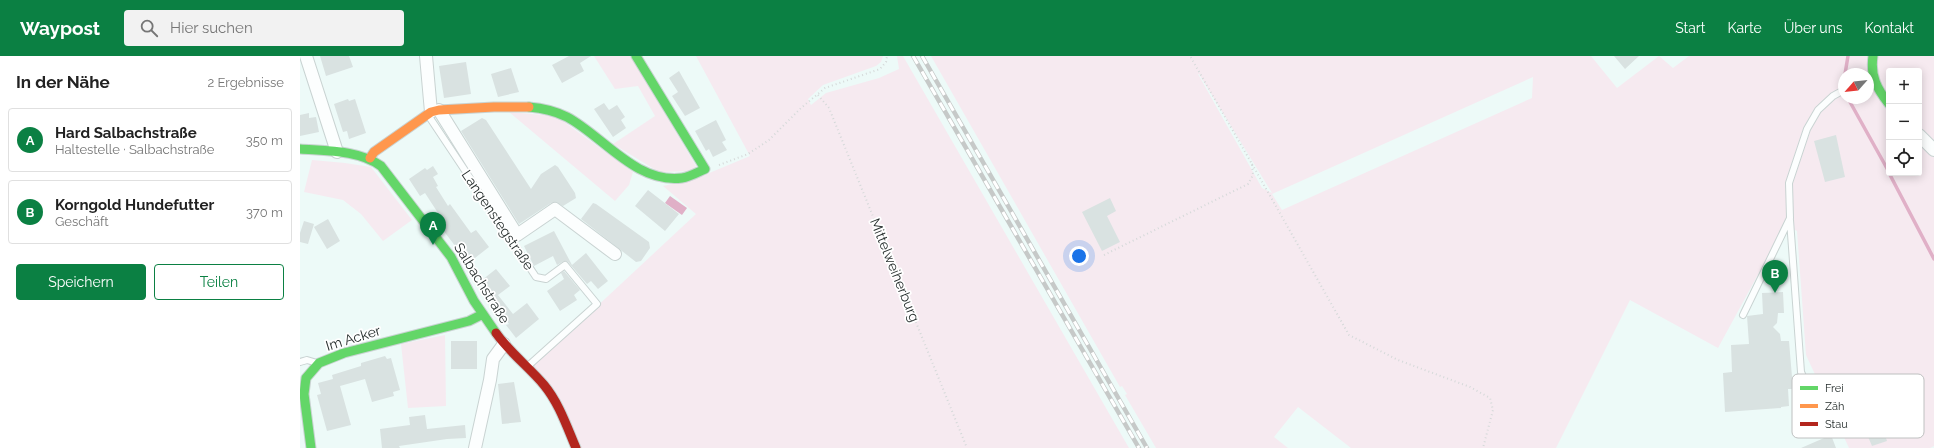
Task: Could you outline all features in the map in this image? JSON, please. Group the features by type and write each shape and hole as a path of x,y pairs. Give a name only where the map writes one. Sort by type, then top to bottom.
{"street":[{"path":"306,56 337,152"},
{"path":"426,56 432,112"},
{"path":"300,149 337,152 370,158 374,152 432,112 518,107 548,110 566,117 634,165 657,176 681,179 705,170 636,56"},
{"path":"1871,68 1873,56"},
{"path":"1874,84 1886,101"},
{"name":"Langenstegstraße","path":"432,112 517,235 555,209 615,254"},
{"path":"1922,137 1934,150"},
{"name":"Salbachstraße","path":"370,158 381,166 451,257 483,314 504,344 545,386 561,414 576,448"},
{"name":"Im Acker","path":"311,448 304,394 306,378 319,363 344,353 469,321 483,314"},
{"path":"475,448 481,436 493,359 504,344"}],"lane":[{"path":"1802,374 1790,218 1789,183 1806,129 1818,110 1838,93"},
{"name":"Langenstegstraße","path":"432,112 536,277 546,279 565,265 597,304 526,367"},
{"path":"1742,315 1790,218"},
{"path":"300,362 307,360 319,363"}],"path":[{"path":"705,170 748,154 769,140 801,108 825,88 880,69 886,62 887,56"},
{"path":"1190,56 1349,335 1398,360 1470,387 1490,398 1493,410 1483,448"},
{"name":"Mittelweiherburg","path":"818,95 829,108 967,448"},
{"path":"1104,255 1248,184 1253,175 1252,164"}],"shaded area":[{"path":"594,56 631,56 696,166 692,171 659,172 613,144 655,116 638,86 615,89"},
{"path":"696,56 883,56 881,62 876,66 823,85 808,99 811,105 826,93 879,78 899,69 897,56 903,56 1129,448 580,448 533,366 696,214 663,186 695,179 750,156"},
{"path":"931,56 1591,56 1617,88 1659,56 1673,68 1689,56 1934,56 1934,446 1930,448 1849,448 1844,438 1924,438 1924,374 1815,374 1806,355 1797,231 1785,225 1718,348 1630,300 1556,448 1351,448 1298,407 1274,437 1288,448 1156,448 1125,395 1127,394 1122,386 1120,387","holes":["1199,74 1272,193 1262,188","1533,77 1532,98 1282,210 1272,194"]},
{"path":"509,112 556,116 633,172 629,185 615,201"},
{"path":"312,160 371,167 412,220 383,241 361,214 343,200 304,192"},
{"path":"670,196 687,208 682,215 665,203"},
{"path":"445,335 446,406 408,408 401,344"}],"building":[{"path":"320,56 349,56 353,67 326,76"},
{"path":"569,56 591,56 580,63 584,71 562,83 552,65"},
{"path":"1614,56 1639,56 1625,69"},
{"path":"466,62 471,94 444,98 439,66"},
{"path":"511,68 519,92 498,97 491,74"},
{"path":"679,71 700,108 685,116 672,96 678,92 669,78"},
{"path":"348,99 349,101 355,99 366,133 349,139 347,131 343,132 334,104"},
{"path":"604,103 609,110 617,105 625,117 621,120 626,128 613,137 594,109"},
{"path":"309,113 309,118 316,117 319,132 300,136 300,115"},
{"path":"482,118 486,120 531,189 541,174 555,165 558,167 575,193 576,198 563,206 556,202 551,203 519,224 461,131"},
{"path":"716,120 726,140 722,142 727,150 713,157 709,149 706,151 695,131"},
{"path":"1836,135 1845,177 1825,182 1814,141"},
{"path":"433,166 438,174 433,177 438,186 436,187 448,206 450,204 471,233 476,230 489,247 466,265 459,251 433,217 438,213 425,193 420,196 409,179 425,168 427,170"},
{"path":"648,190 679,214 665,231 635,206"},
{"path":"1110,198 1116,211 1107,216 1120,242 1102,251 1082,212"},
{"path":"593,203 649,242 650,248 641,261 636,262 581,219"},
{"path":"328,219 340,241 327,249 314,227"},
{"path":"304,221 314,224 308,244 300,242 300,233"},
{"path":"554,231 572,265 586,253 608,281 598,289 591,281 587,284 568,262 564,261 557,265 553,256 534,266 524,246"},
{"path":"496,269 510,286 498,295 513,314 527,303 539,319 516,338 506,325 509,324 481,287 485,284 482,280"},
{"path":"564,271 580,290 574,295 577,300 560,311 547,291 564,279 561,273"},
{"path":"1783,292 1784,313 1778,313 1777,323 1773,327 1780,334 1781,341 1789,341 1792,389 1788,389 1789,406 1781,408 1725,412 1723,373 1732,372 1731,345 1749,344 1747,316 1763,314 1762,293"},
{"path":"451,341 477,341 477,369 451,369"},
{"path":"385,356 387,359 391,358 400,390 393,392 394,396 372,402 365,379 340,386 351,425 327,431 317,395 321,394 318,383 333,379 332,375 361,366 361,363"},
{"path":"514,382 521,422 502,424 498,384"},
{"path":"425,415 427,429 465,425 466,438 447,439 399,446 400,448 382,448 380,429 410,425 409,417"},
{"path":"1824,438 1832,438 1836,448 1801,448"},
{"path":"1869,438 1886,438 1887,441 1872,446"}],"waterway":[{"path":"1846,68 1848,56"},
{"path":"1851,104 1886,167"},
{"path":"1891,176 1934,259"}],"railway":[{"path":"913,56 1139,448"},
{"path":"922,56 1147,448"}],"traffic: fast":[{"path":"529,107 548,110 567,117 580,125 621,157 650,174 665,178 682,178 691,176 705,169 636,56"},
{"path":"1873,56 1872,63 1875,82 1886,100"},
{"path":"300,149 353,154 381,166 451,257 474,301 496,333"},
{"path":"311,448 304,394 306,378 319,363 344,353 469,321 483,314"}],"traffic: slow":[{"path":"370,158 374,152 431,112 439,110 494,107 529,107"}],"traffic: jam":[{"path":"496,333 507,347 538,378 554,399 576,448"}],"place":[{"name":"Hard Salbachstraße","path":"433,245"},
{"name":"Korngold Hundefutter","path":"1775,293"}]}
